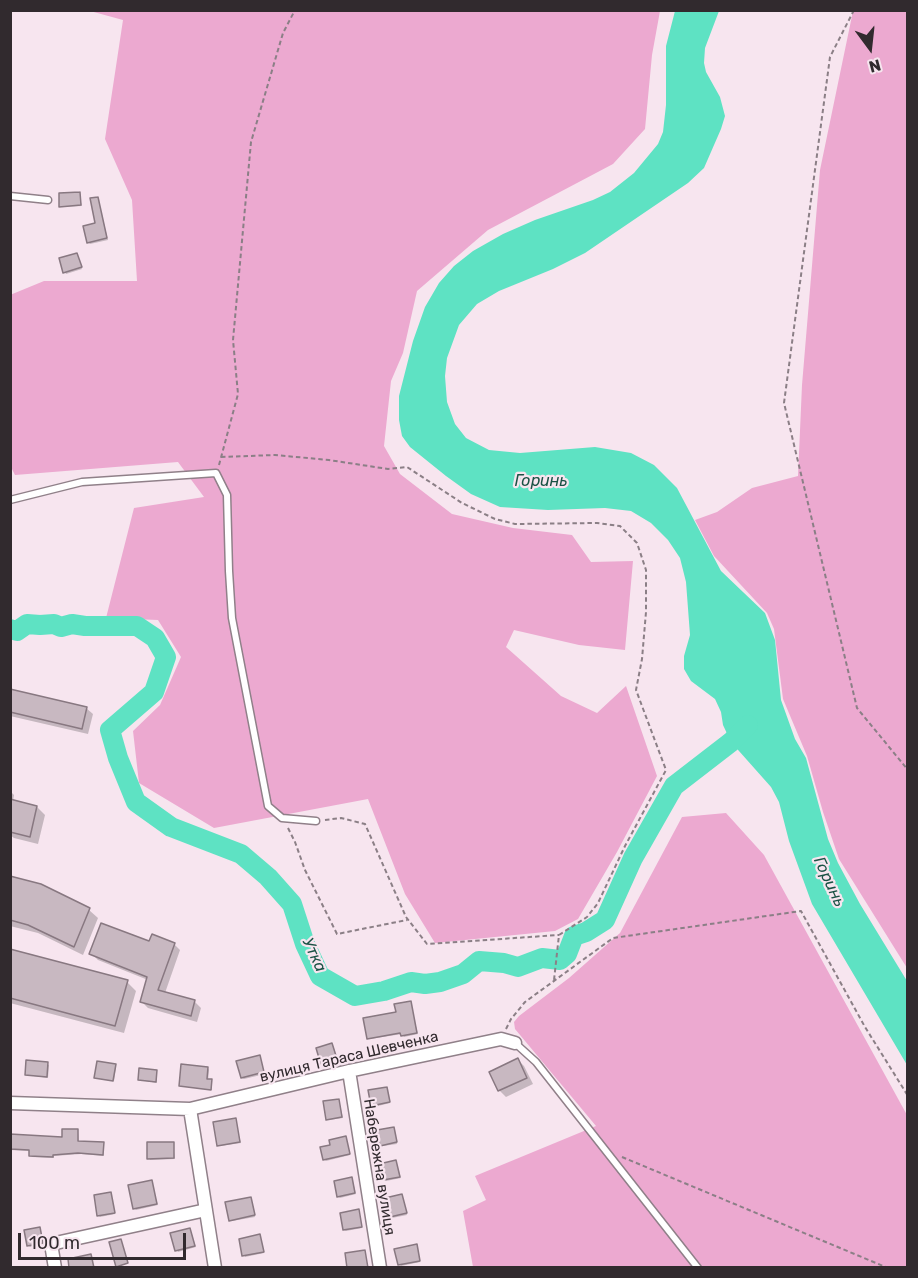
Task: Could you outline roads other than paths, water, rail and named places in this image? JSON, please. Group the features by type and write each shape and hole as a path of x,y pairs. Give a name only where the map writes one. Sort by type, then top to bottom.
{"street":[{"name":"вулиця Тараса Шевченка","path":"10,1103 190,1109 349,1071 501,1040 514,1043"},
{"name":"Набережна вулиця","path":"349,1071 380,1268"},
{"path":"190,1109 215,1268"},
{"path":"55,1268 51,1244 206,1210"}],"lane":[{"path":"10,196 48,200"},
{"path":"10,500 82,482 216,473 227,495 232,618 268,807 282,818 316,821"},
{"path":"514,1043 536,1062 698,1268"}],"water":[{"name":"Горинь","path":"675,11 719,11 705,48 704,63 706,72 720,97 725,116 704,168 688,183 585,253 499,291 477,304 459,325 447,358 445,376 447,402 455,424 466,438 489,450 520,453 595,447 631,453 654,465 677,488 721,571 765,613 775,640 781,700 795,739 806,758 828,839 860,904 907,981 907,1065 812,904 789,841 779,802 771,787 731,742 715,699 691,681 684,669 684,656 690,635 686,582 680,558 668,540 651,523 631,511 605,508 548,510 500,507 471,494 446,476 410,447 402,436 399,396 413,341 425,307 439,283 454,266 473,251 503,234 610,192 634,173 658,144 663,132 666,105 666,46"}],"waterway":[{"name":"Утка","path":"10,629 17,631 27,624 54,624 61,627 72,624 137,626 155,638 166,657 154,692 110,730 118,758 136,802 171,827 241,854 268,877 292,904 305,944 320,976 355,996 384,991 411,982 425,984 440,982 463,974 479,961 504,963 518,967 542,958 560,960 567,954 574,936 586,932 605,920 633,858 674,786 731,742 748,725"}]}
